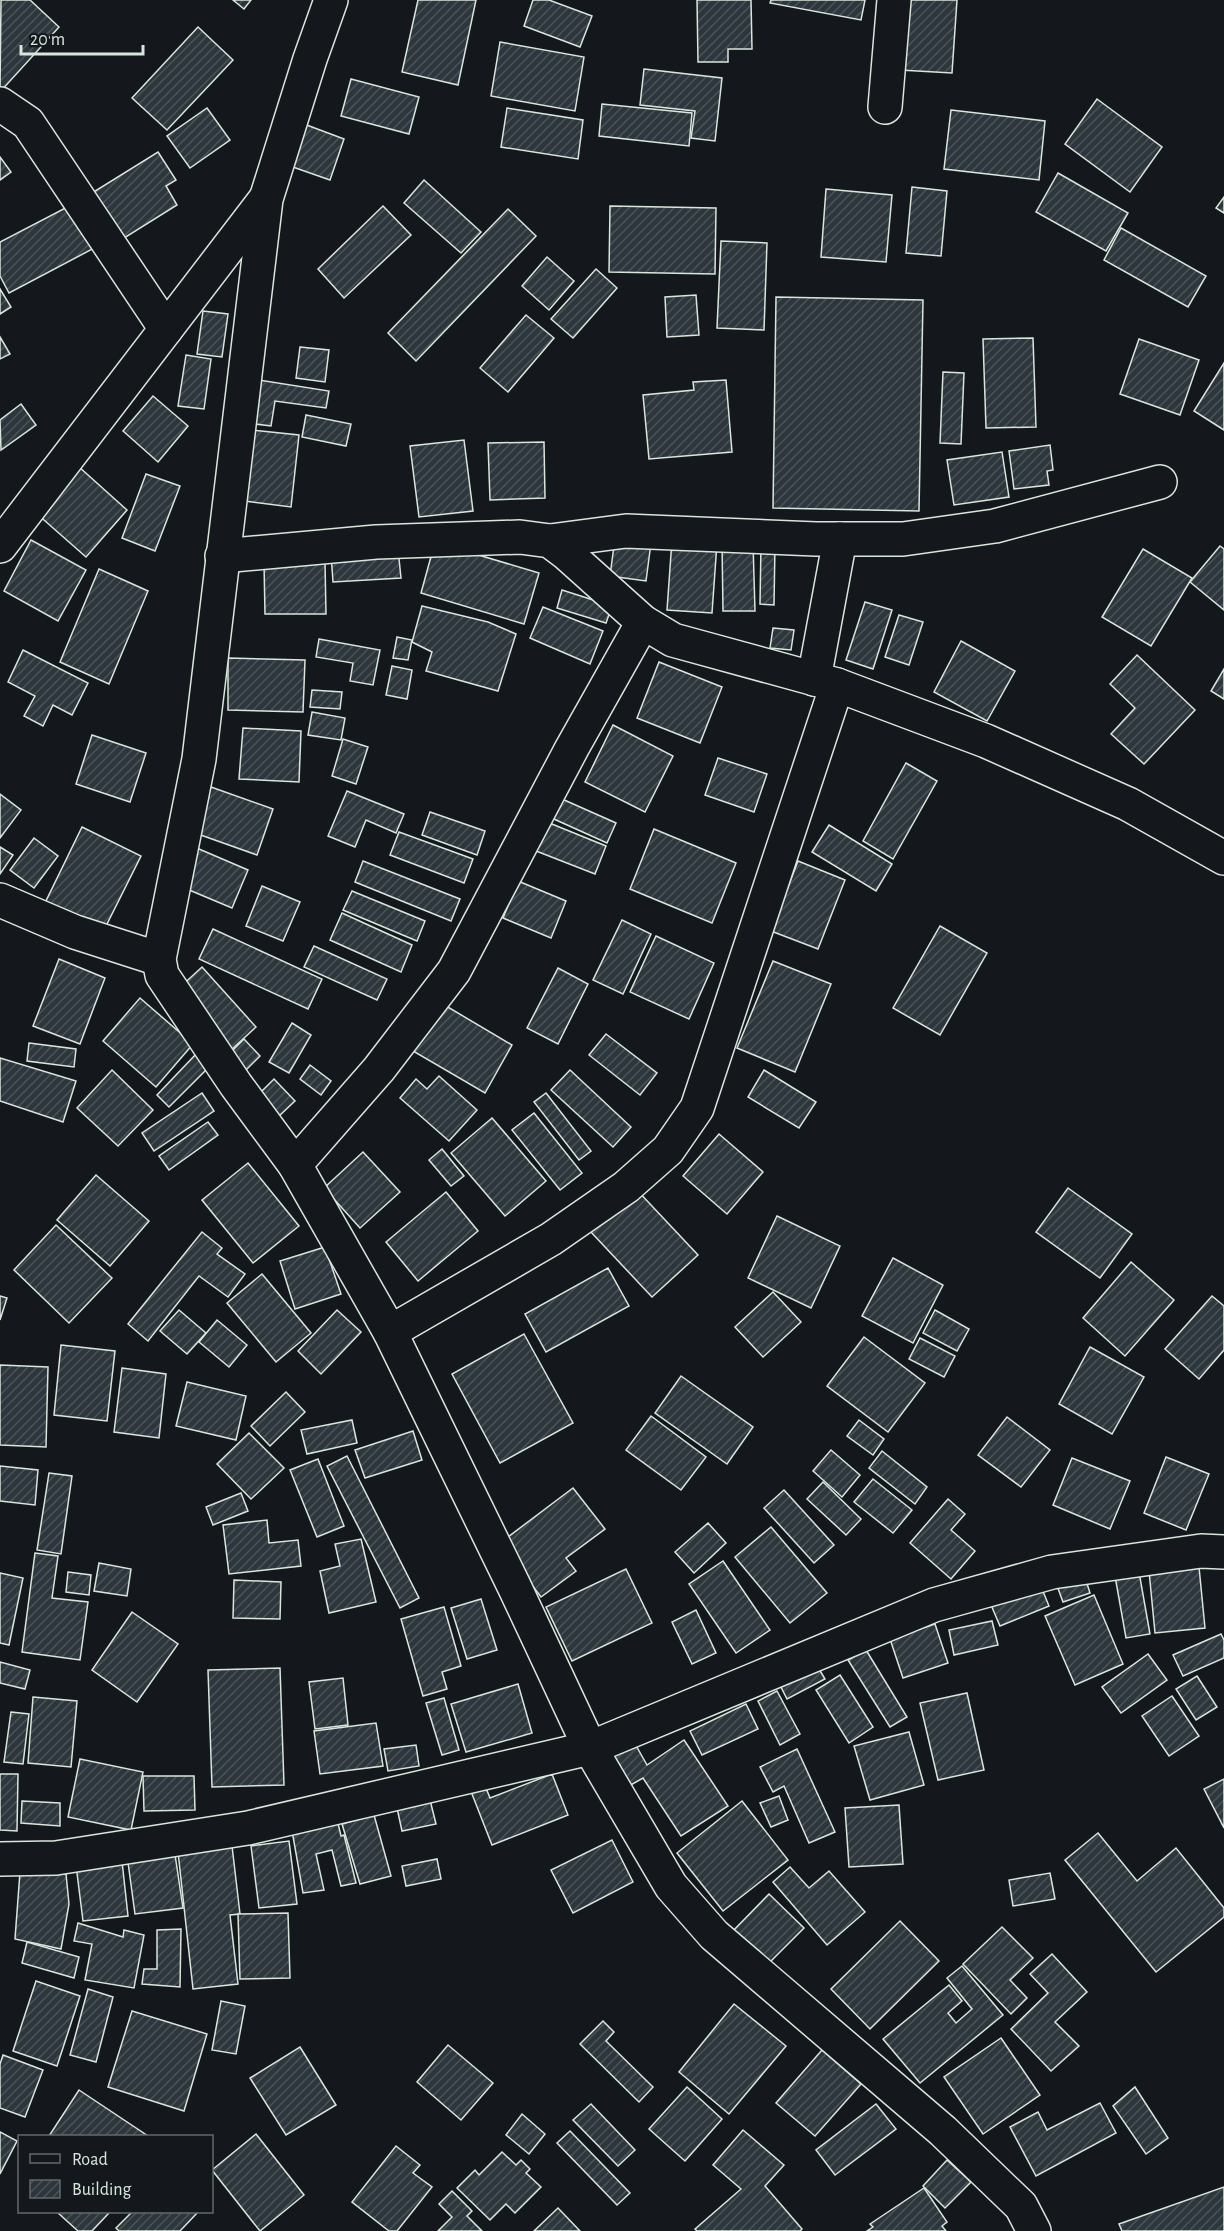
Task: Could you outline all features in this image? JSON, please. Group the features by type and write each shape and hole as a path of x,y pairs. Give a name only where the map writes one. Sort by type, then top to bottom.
{"street":[{"path":"331,0 266,199 199,759 159,959 162,975 236,1085 295,1165 390,1332 590,1748 671,1886 714,1935 943,2131 1021,2206 1034,2231"},
{"path":"885,108 894,0"},
{"path":"0,104 28,123 166,329"},
{"path":"0,546 266,199"},
{"path":"222,556 376,542 520,537 550,541 626,531 840,539 903,539 994,526 1160,482"},
{"path":"390,1332 550,1239 626,1187 668,1150 697,1108 826,682 840,539"},
{"path":"550,541 643,622 673,640 826,682 986,741 1128,804 1224,858"},
{"path":"295,1165 379,1069 454,971 572,748 643,622"},
{"path":"0,900 75,932 159,959"},
{"path":"0,1859 56,1858 248,1828 590,1748 934,1605 1052,1572 1201,1551 1224,1552"}],"building":[{"path":"1,0 30,0 59,27 0,92"},
{"path":"233,0 251,0 244,9"},
{"path":"418,0 476,0 458,85 402,72"},
{"path":"533,0 549,0 592,16 580,47 524,26"},
{"path":"697,0 751,0 752,49 728,49 728,62 698,62"},
{"path":"771,0 865,0 861,20 770,3"},
{"path":"904,0 957,0 952,73 900,70"},
{"path":"198,27 233,60 167,130 132,98"},
{"path":"500,42 584,57 575,111 491,96"},
{"path":"644,69 722,78 715,141 691,138 695,111 640,105"},
{"path":"351,79 419,97 409,134 341,116"},
{"path":"1097,99 1162,147 1130,192 1065,144"},
{"path":"602,104 692,113 689,146 599,136"},
{"path":"207,108 230,140 190,168 167,136"},
{"path":"507,108 583,120 578,159 501,147"},
{"path":"951,110 1045,121 1039,180 944,169"},
{"path":"304,124 344,139 330,180 290,166"},
{"path":"158,152 176,180 166,186 177,205 121,240 92,193"},
{"path":"0,157 11,172 0,180"},
{"path":"1058,173 1128,213 1106,251 1036,212"},
{"path":"424,180 481,232 461,253 404,203"},
{"path":"912,187 947,191 941,256 906,253"},
{"path":"826,189 892,195 886,262 821,257"},
{"path":"1224,197 1224,213 1216,208"},
{"path":"75,203 98,246 9,293 0,276 0,242"},
{"path":"383,206 411,235 344,298 318,269"},
{"path":"610,206 716,208 715,274 609,272"},
{"path":"508,209 536,236 416,361 388,333"},
{"path":"1121,228 1206,276 1188,307 1104,260"},
{"path":"721,241 767,243 764,330 717,328"},
{"path":"547,257 574,281 549,310 522,286"},
{"path":"596,269 617,288 573,338 551,319"},
{"path":"0,289 11,307 0,314"},
{"path":"696,295 699,335 667,337 665,297"},
{"path":"776,297 923,300 919,511 773,508"},
{"path":"203,311 228,314 222,357 197,354"},
{"path":"526,315 554,338 508,392 480,368"},
{"path":"0,337 10,354 0,359"},
{"path":"1033,338 1036,427 986,428 983,339"},
{"path":"1139,339 1199,360 1180,415 1120,394"},
{"path":"300,347 329,350 325,382 296,378"},
{"path":"186,355 211,359 204,409 178,406"},
{"path":"1224,363 1224,430 1194,411"},
{"path":"943,372 964,373 961,444 940,443"},
{"path":"252,379 329,391 326,408 275,401 271,426 247,423"},
{"path":"726,380 732,452 649,459 643,395 694,390 693,382"},
{"path":"153,396 188,426 158,462 123,431"},
{"path":"21,404 36,425 1,450 0,420"},
{"path":"306,415 351,424 346,446 302,437"},
{"path":"252,430 299,435 291,507 245,501"},
{"path":"464,440 473,511 419,517 410,446"},
{"path":"544,442 545,498 490,500 488,443"},
{"path":"1050,445 1053,470 1047,471 1049,485 1014,489 1009,451"},
{"path":"1002,452 1009,497 954,505 947,460"},
{"path":"78,466 127,510 86,557 36,513"},
{"path":"146,474 180,486 155,551 122,538"},
{"path":"615,538 651,543 646,581 610,576"},
{"path":"31,540 86,570 58,621 4,591"},
{"path":"672,540 717,543 712,613 667,610"},
{"path":"435,542 539,573 524,624 421,593"},
{"path":"722,543 753,543 755,611 723,611"},
{"path":"761,544 775,544 774,605 760,604"},
{"path":"1220,546 1224,549 1224,610 1190,582"},
{"path":"398,549 401,578 333,582 331,554"},
{"path":"1143,549 1192,578 1151,646 1102,617"},
{"path":"325,562 326,614 265,614 264,563"},
{"path":"99,569 148,591 109,684 60,662"},
{"path":"562,590 612,606 606,623 557,608"},
{"path":"865,602 892,610 873,669 846,660"},
{"path":"422,606 488,622 516,634 498,691 426,671 432,652 412,642"},
{"path":"543,607 603,631 590,664 530,638"},
{"path":"899,615 923,622 909,665 885,657"},
{"path":"773,628 794,630 791,650 770,648"},
{"path":"397,637 412,640 408,660 393,658"},
{"path":"319,639 380,650 373,685 350,681 353,663 316,657"},
{"path":"961,641 1015,671 987,721 934,692"},
{"path":"23,650 88,683 72,715 53,705 43,726 24,716 35,696 8,682"},
{"path":"1137,655 1195,710 1144,764 1111,734 1135,708 1110,684"},
{"path":"228,658 305,660 303,712 228,710"},
{"path":"659,662 722,687 700,743 637,718"},
{"path":"392,666 412,670 407,699 386,695"},
{"path":"1224,669 1224,699 1211,691"},
{"path":"312,690 342,692 340,709 310,707"},
{"path":"312,712 345,718 341,740 308,735"},
{"path":"613,725 673,756 645,812 585,782"},
{"path":"243,728 301,731 299,782 239,779"},
{"path":"92,735 146,753 130,802 76,784"},
{"path":"343,739 368,747 356,784 332,776"},
{"path":"718,758 767,774 754,812 705,795"},
{"path":"906,763 937,781 893,859 863,841"},
{"path":"211,787 273,809 257,855 195,833"},
{"path":"347,791 404,814 396,833 366,820 355,847 328,836"},
{"path":"0,794 21,810 0,838"},
{"path":"553,795 616,823 607,843 545,815"},
{"path":"430,812 485,831 477,855 422,835"},
{"path":"542,820 606,846 595,874 531,849"},
{"path":"829,825 892,864 876,891 812,852"},
{"path":"82,827 141,856 102,934 44,905"},
{"path":"654,829 736,863 712,923 630,889"},
{"path":"399,832 473,859 464,883 390,855"},
{"path":"34,838 58,856 34,888 10,870"},
{"path":"192,846 248,870 232,908 175,884"},
{"path":"0,847 13,855 0,874"},
{"path":"363,861 460,899 451,921 355,882"},
{"path":"798,861 845,880 818,949 771,931"},
{"path":"518,881 566,901 551,938 503,918"},
{"path":"262,886 300,902 283,941 246,926"},
{"path":"352,891 425,921 417,941 343,910"},
{"path":"342,913 412,945 401,972 330,940"},
{"path":"622,920 651,934 623,994 593,980"},
{"path":"940,926 987,953 940,1035 893,1008"},
{"path":"213,929 322,979 308,1009 199,959"},
{"path":"656,936 714,963 689,1019 630,992"},
{"path":"314,946 387,979 377,1000 304,967"},
{"path":"59,959 105,978 80,1044 33,1026"},
{"path":"773,961 831,984 795,1072 737,1048"},
{"path":"202,967 256,1027 231,1050 177,990"},
{"path":"558,968 588,984 558,1044 527,1028"},
{"path":"140,998 193,1044 156,1087 103,1041"},
{"path":"441,1003 512,1045 485,1093 413,1051"},
{"path":"292,1023 311,1035 289,1073 269,1062"},
{"path":"606,1034 657,1073 640,1095 589,1055"},
{"path":"244,1039 260,1056 241,1075 225,1058"},
{"path":"29,1043 76,1049 74,1067 27,1061"},
{"path":"196,1054 209,1067 169,1107 157,1095"},
{"path":"0,1058 76,1081 63,1122 0,1101"},
{"path":"310,1065 331,1081 321,1095 300,1079"},
{"path":"112,1070 153,1110 118,1146 77,1108"},
{"path":"570,1070 631,1127 613,1147 551,1090"},
{"path":"764,1070 816,1102 799,1128 748,1097"},
{"path":"439,1076 477,1110 449,1141 400,1098 416,1079 427,1089"},
{"path":"274,1079 295,1101 278,1117 257,1096"},
{"path":"202,1093 214,1111 154,1151 142,1133"},
{"path":"546,1093 591,1151 579,1160 534,1102"},
{"path":"534,1113 582,1173 560,1190 512,1130"},
{"path":"492,1118 546,1181 505,1216 451,1153"},
{"path":"208,1122 218,1135 169,1170 159,1156"},
{"path":"719,1134 763,1172 727,1214 683,1176"},
{"path":"442,1149 464,1176 451,1186 429,1160"},
{"path":"363,1152 400,1192 360,1228 324,1188"},
{"path":"248,1163 299,1226 253,1263 202,1200"},
{"path":"96,1175 149,1221 110,1266 57,1220"},
{"path":"635,1188 698,1255 652,1297 590,1231"},
{"path":"1068,1188 1132,1234 1100,1278 1036,1232"},
{"path":"446,1192 478,1231 418,1281 386,1242"},
{"path":"777,1216 840,1246 811,1308 748,1278"},
{"path":"56,1225 112,1278 69,1323 14,1270"},
{"path":"202,1232 222,1248 217,1254 245,1274 228,1297 199,1276 148,1341 128,1324"},
{"path":"325,1247 341,1294 295,1309 280,1261"},
{"path":"893,1258 943,1285 913,1343 862,1316"},
{"path":"1131,1262 1174,1300 1125,1356 1083,1318"},
{"path":"608,1268 629,1306 546,1352 525,1314"},
{"path":"262,1274 311,1333 276,1362 227,1303"},
{"path":"773,1292 801,1322 763,1357 735,1327"},
{"path":"0,1296 7,1298 0,1320"},
{"path":"1212,1296 1224,1306 1224,1350 1199,1379 1165,1349"},
{"path":"179,1310 206,1333 187,1354 160,1331"},
{"path":"337,1310 361,1332 321,1374 298,1351"},
{"path":"935,1310 969,1329 957,1351 923,1333"},
{"path":"217,1320 247,1345 229,1367 199,1342"},
{"path":"524,1334 573,1423 500,1463 452,1374"},
{"path":"864,1337 925,1383 888,1432 827,1386"},
{"path":"920,1338 955,1356 944,1377 909,1359"},
{"path":"61,1345 115,1351 107,1421 54,1415"},
{"path":"1090,1347 1144,1377 1112,1434 1059,1404"},
{"path":"0,1365 48,1367 46,1447 0,1445"},
{"path":"122,1368 166,1374 159,1438 114,1432"},
{"path":"681,1376 753,1427 727,1464 655,1413"},
{"path":"187,1382 246,1396 236,1440 176,1426"},
{"path":"286,1392 305,1412 270,1446 251,1426"},
{"path":"651,1416 706,1457 681,1490 626,1450"},
{"path":"1007,1417 1050,1450 1021,1487 978,1455"},
{"path":"352,1420 357,1443 307,1454 301,1430"},
{"path":"859,1420 884,1439 873,1455 847,1436"},
{"path":"413,1431 422,1460 365,1478 355,1450"},
{"path":"249,1433 284,1468 251,1499 217,1464"},
{"path":"831,1450 860,1475 842,1497 813,1471"},
{"path":"882,1451 927,1487 915,1504 869,1468"},
{"path":"347,1456 419,1598 400,1608 327,1466"},
{"path":"1166,1457 1209,1474 1186,1530 1144,1513"},
{"path":"1072,1458 1130,1481 1110,1529 1053,1505"},
{"path":"318,1459 344,1526 317,1537 290,1470"},
{"path":"0,1466 38,1470 35,1505 0,1501"},
{"path":"49,1473 72,1476 61,1554 37,1550"},
{"path":"873,1479 912,1510 893,1533 854,1502"},
{"path":"823,1482 861,1519 846,1535 807,1499"},
{"path":"573,1488 605,1529 566,1558 576,1571 541,1597 500,1543"},
{"path":"784,1490 834,1545 814,1563 764,1508"},
{"path":"241,1493 248,1511 213,1525 206,1507"},
{"path":"948,1499 965,1514 951,1530 975,1551 951,1579 910,1543"},
{"path":"267,1520 269,1543 298,1540 301,1566 229,1574 223,1525"},
{"path":"708,1523 726,1543 694,1573 675,1552"},
{"path":"771,1527 827,1593 790,1623 735,1557"},
{"path":"361,1539 376,1602 329,1613 320,1571 340,1566 335,1544"},
{"path":"35,1553 58,1556 52,1598 88,1602 80,1660 22,1652"},
{"path":"723,1561 770,1630 736,1653 689,1584"},
{"path":"99,1563 131,1569 127,1596 94,1591"},
{"path":"1199,1567 1205,1628 1155,1633 1149,1571"},
{"path":"626,1569 652,1623 572,1661 546,1607"},
{"path":"68,1572 91,1575 89,1595 66,1592"},
{"path":"1139,1572 1150,1634 1126,1638 1115,1576"},
{"path":"0,1573 23,1578 9,1645 0,1643"},
{"path":"1084,1574 1090,1593 1063,1602 1056,1583"},
{"path":"234,1580 281,1582 280,1619 233,1618"},
{"path":"1040,1584 1049,1606 1000,1626 991,1605"},
{"path":"1094,1595 1123,1664 1075,1685 1045,1616"},
{"path":"481,1599 497,1650 467,1659 451,1608"},
{"path":"444,1607 461,1666 442,1672 447,1689 423,1696 401,1619"},
{"path":"696,1610 716,1653 692,1664 672,1622"},
{"path":"132,1612 178,1644 137,1702 92,1670"},
{"path":"992,1621 998,1645 954,1655 949,1630"},
{"path":"935,1624 948,1663 903,1678 890,1639"},
{"path":"1221,1634 1224,1640 1224,1658 1183,1676 1173,1655"},
{"path":"866,1650 907,1717 890,1727 848,1660"},
{"path":"1148,1654 1167,1680 1121,1713 1102,1687"},
{"path":"0,1662 30,1670 25,1689 0,1683"},
{"path":"816,1664 825,1679 787,1699 779,1683"},
{"path":"280,1668 284,1785 212,1787 208,1670"},
{"path":"840,1675 873,1727 849,1743 816,1690"},
{"path":"1197,1676 1217,1707 1196,1720 1176,1689"},
{"path":"343,1678 348,1725 315,1729 309,1682"},
{"path":"518,1684 532,1733 466,1752 451,1704"},
{"path":"777,1691 800,1734 780,1745 758,1701"},
{"path":"967,1693 984,1770 938,1780 920,1703"},
{"path":"1172,1696 1199,1736 1169,1756 1142,1716"},
{"path":"33,1697 77,1701 71,1767 28,1763"},
{"path":"444,1698 459,1750 442,1755 426,1703"},
{"path":"746,1704 758,1729 702,1755 690,1731"},
{"path":"11,1712 29,1714 23,1764 4,1762"},
{"path":"376,1723 383,1766 320,1774 314,1731"},
{"path":"909,1732 924,1785 870,1800 854,1746"},
{"path":"684,1740 728,1806 681,1836 643,1778 629,1786 610,1755 634,1742 647,1765"},
{"path":"416,1745 419,1766 388,1771 384,1749"},
{"path":"797,1749 835,1832 809,1843 784,1786 773,1792 760,1767"},
{"path":"80,1759 143,1772 131,1830 68,1817"},
{"path":"0,1774 18,1774 17,1831 0,1830"},
{"path":"552,1774 568,1815 492,1845 470,1789 484,1783 490,1798"},
{"path":"143,1776 194,1776 195,1810 144,1811"},
{"path":"1224,1779 1224,1828 1204,1789"},
{"path":"779,1796 788,1820 771,1827 760,1803"},
{"path":"430,1800 436,1824 402,1831 397,1808"},
{"path":"22,1801 60,1803 60,1826 21,1823"},
{"path":"742,1801 788,1860 723,1911 677,1853"},
{"path":"899,1805 903,1864 849,1867 845,1808"},
{"path":"336,1815 341,1836 344,1835 356,1883 341,1886 332,1850 316,1854 324,1890 303,1893 291,1825"},
{"path":"374,1815 391,1876 360,1884 342,1824"},
{"path":"1098,1833 1137,1881 1176,1848 1224,1908 1224,1917 1156,1972 1065,1860"},
{"path":"612,1840 633,1882 573,1913 551,1870"},
{"path":"289,1841 297,1904 259,1908 251,1846"},
{"path":"232,1846 240,1914 230,1915 238,1984 193,1989 178,1852"},
{"path":"174,1848 183,1908 135,1914 127,1855"},
{"path":"437,1859 441,1879 406,1886 402,1866"},
{"path":"122,1861 128,1916 83,1921 76,1865"},
{"path":"790,1867 809,1888 829,1871 865,1912 827,1945 773,1882"},
{"path":"20,1872 66,1874 69,1904 61,1949 15,1939"},
{"path":"1050,1873 1055,1899 1013,1906 1009,1880"},
{"path":"769,1894 804,1928 765,1967 731,1933"},
{"path":"288,1913 290,1978 240,1979 238,1914"},
{"path":"900,1921 939,1961 870,2029 831,1989"},
{"path":"78,1923 123,1937 124,1930 144,1935 134,1988 85,1980 92,1944 74,1941"},
{"path":"1002,1927 1033,1958 1010,1980 1027,1998 1011,2014 963,1964"},
{"path":"181,1929 180,1987 142,1984 144,1969 157,1969 157,1930"},
{"path":"27,1942 79,1957 74,1978 22,1963"},
{"path":"1052,1954 1087,1992 1055,2022 1079,2046 1051,2071 1011,2029 1048,1993 1030,1974"},
{"path":"962,1966 1003,2015 920,2083 883,2039 949,1985 962,2001 948,2013 956,2023 972,2009 947,1978"},
{"path":"36,1981 80,1996 57,2066 13,2051"},
{"path":"88,1989 113,1997 96,2062 70,2055"},
{"path":"221,2001 245,2006 236,2054 212,2050"},
{"path":"734,2004 786,2046 729,2114 679,2072"},
{"path":"132,2011 207,2034 184,2111 108,2087"},
{"path":"603,2021 614,2032 606,2041 653,2087 639,2102 580,2044"},
{"path":"1001,2038 1040,2095 983,2134 944,2077"},
{"path":"448,2045 493,2083 461,2120 417,2082"},
{"path":"300,2047 336,2105 286,2135 250,2078"},
{"path":"822,2050 861,2084 815,2136 776,2103"},
{"path":"3,2055 43,2070 25,2117 0,2108 0,2064"},
{"path":"687,2087 722,2119 685,2161 649,2129"},
{"path":"1135,2087 1168,2138 1146,2154 1113,2106"},
{"path":"79,2090 146,2135 50,2135"},
{"path":"1100,2103 1116,2133 1036,2176 1010,2127 1038,2112 1047,2130"},
{"path":"591,2104 635,2150 618,2166 573,2120"},
{"path":"876,2104 896,2129 835,2175 816,2150"},
{"path":"522,2114 545,2134 529,2154 506,2135"},
{"path":"743,2130 784,2165 765,2186 802,2229 800,2231 697,2231 695,2229 741,2189 713,2165"},
{"path":"570,2131 630,2193 617,2205 557,2143"},
{"path":"0,2132 17,2141 0,2174"},
{"path":"256,2134 304,2195 260,2231 213,2169"},
{"path":"396,2146 420,2165 413,2173 432,2187 397,2231 389,2231 352,2202"},
{"path":"502,2152 516,2165 521,2160 530,2169 526,2173 541,2187 515,2213 506,2204 490,2220 457,2188 475,2170 479,2175"},
{"path":"947,2160 971,2182 945,2208 923,2186"},
{"path":"1224,2187 1224,2231 1122,2231 1119,2224"},
{"path":"924,2188 947,2222 942,2226 946,2231 867,2231 873,2227 870,2224"},
{"path":"452,2191 472,2211 467,2216 482,2231 438,2231 452,2217 439,2204"},
{"path":"558,2208 580,2231 534,2231"},
{"path":"58,2213 109,2213 92,2231 78,2231"},
{"path":"131,2213 197,2213 180,2231 119,2231 116,2228"}]}
